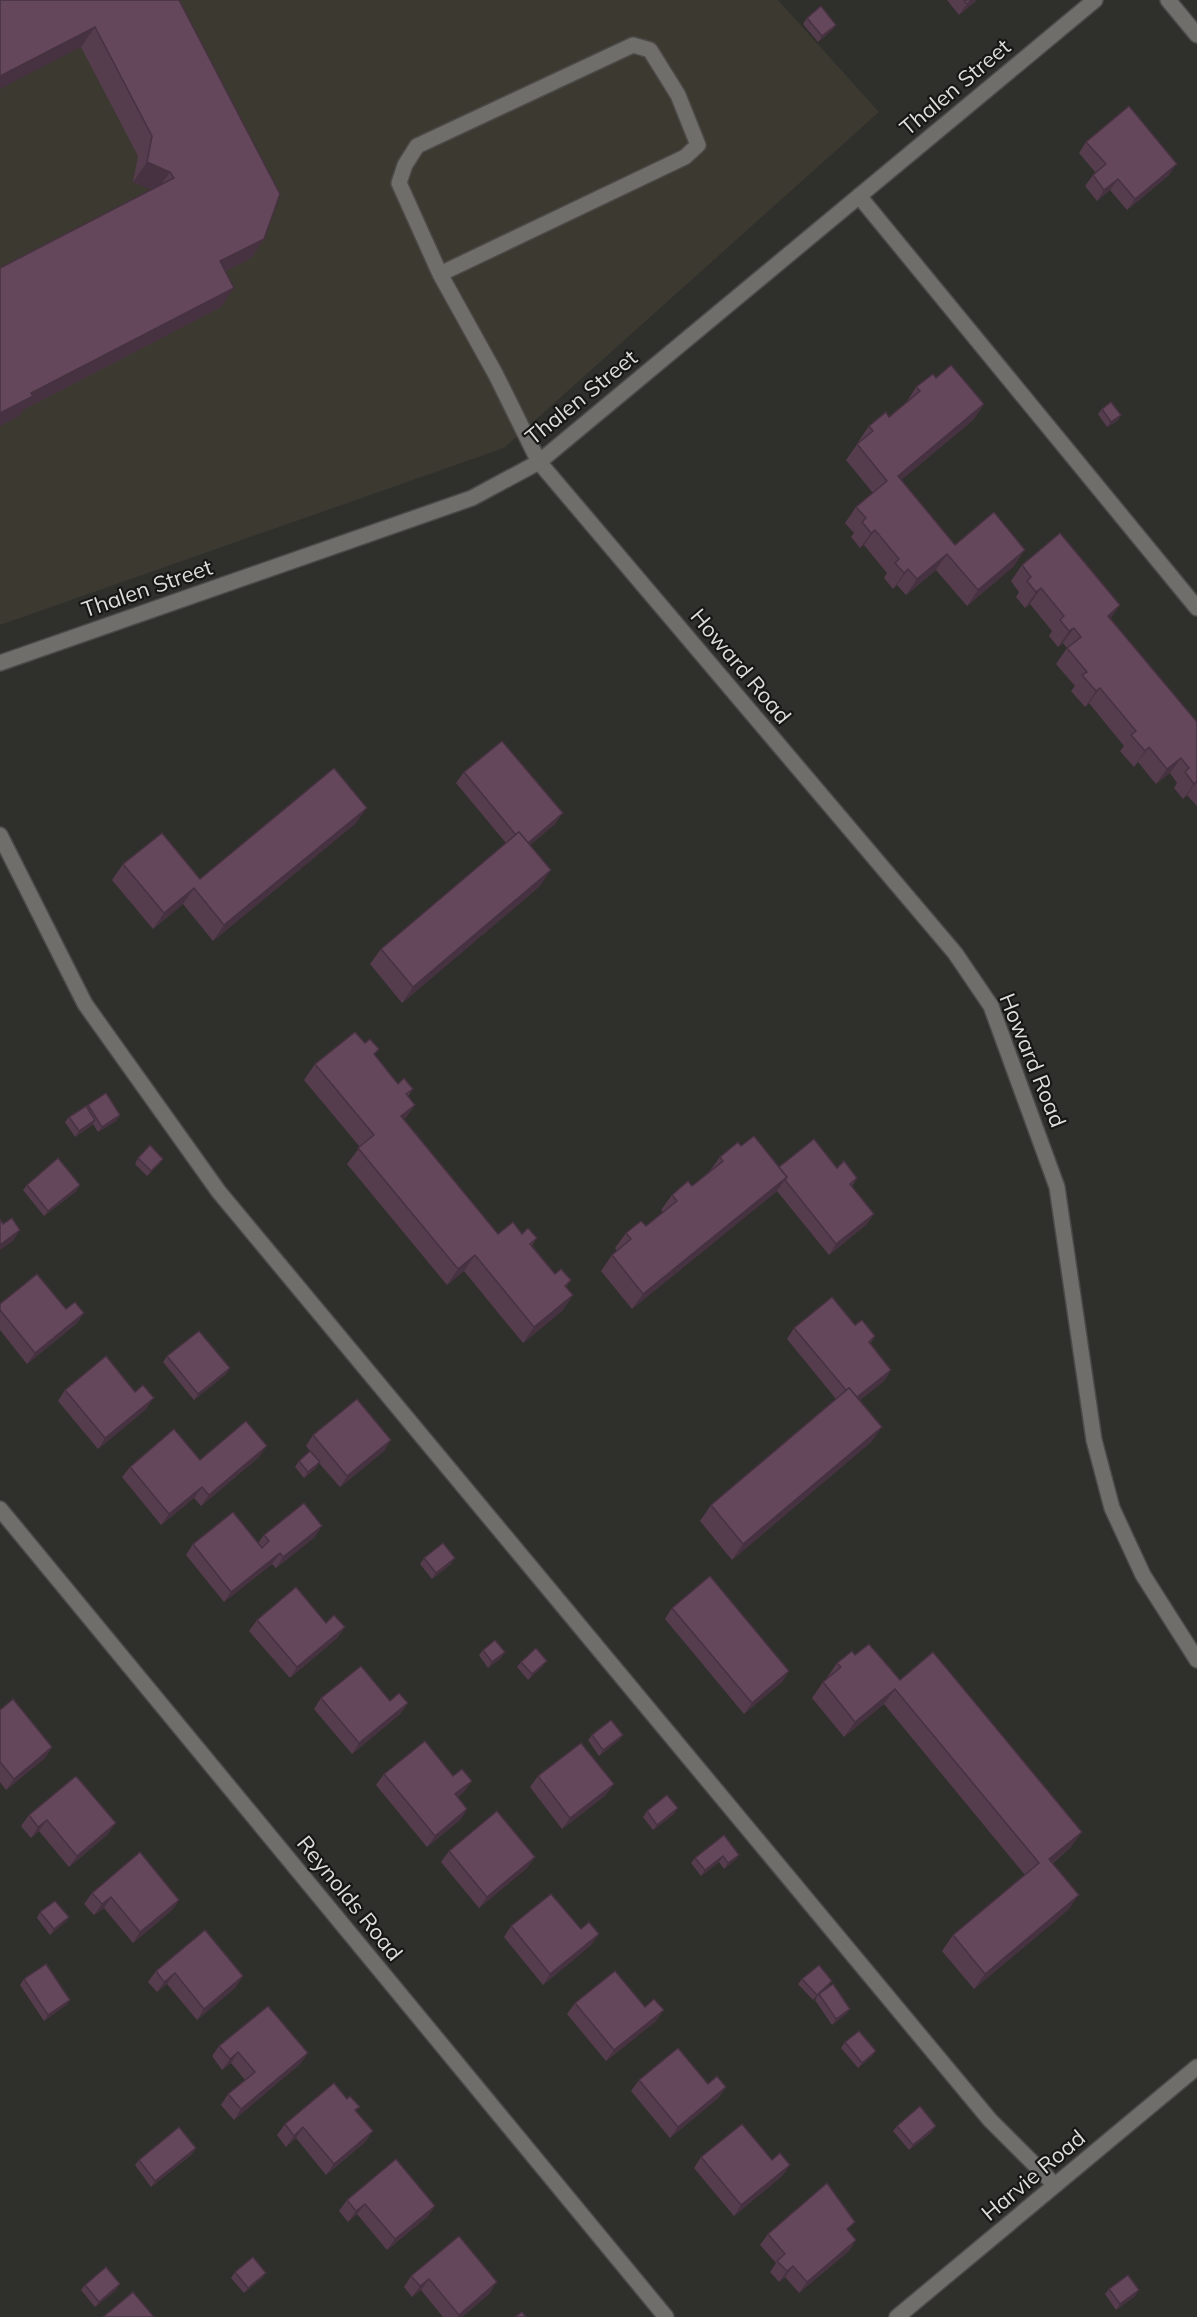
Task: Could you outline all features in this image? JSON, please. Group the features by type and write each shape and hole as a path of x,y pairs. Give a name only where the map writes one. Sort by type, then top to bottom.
{"street":[{"name":"Thalen Street","path":"0,663 472,498 539,462 1095,0"},
{"path":"1168,0 1197,35"},
{"name":"Howard Road","path":"440,274 685,158 698,145 678,95 650,50 633,45 417,146 405,165 399,183 440,274 496,375 539,462 956,952 991,1006 1058,1187 1094,1440 1112,1508 1143,1575 1197,1660"},
{"path":"859,196 1197,608"},
{"path":"0,835 85,1004 219,1192 990,2120 1055,2185"},
{"name":"Reynolds Road","path":"0,1509 666,2317"},
{"name":"Harvie Road","path":"897,2317 1197,2067"}],"shaded area":[{"path":"0,0 778,0 879,112 504,448 0,625"}],"building":[{"path":"0,0 179,0 280,194 264,239 220,261 234,288 31,393 33,396 0,413 0,268 174,178 170,172 147,162 152,136 95,27 0,76"},
{"path":"821,6 836,25 822,36 807,18"},
{"path":"1129,106 1177,164 1135,199 1118,179 1104,190 1093,175 1106,164 1086,142"},
{"path":"951,365 984,404 898,476 955,545 994,512 1025,550 978,590 947,554 917,579 908,569 904,573 895,563 899,559 875,530 871,533 862,522 866,518 856,507 887,481 857,444 873,431 869,426 886,412 889,417 920,391 916,387 933,374 936,378"},
{"path":"1111,402 1121,415 1111,422 1102,409"},
{"path":"1060,533 1120,605 1108,616 1197,722 1197,781 1194,784 1185,772 1189,768 1181,758 1167,769 1149,747 1145,751 1131,735 1136,731 1100,688 1096,691 1082,675 1087,672 1067,648 1081,637 1074,628 1069,631 1060,620 1064,616 1041,588 1036,592 1027,581 1031,577 1022,565"},
{"path":"502,741 563,813 528,843 519,832 516,835 464,772"},
{"path":"334,768 367,808 224,925 194,888 164,913 123,864 162,833 200,879"},
{"path":"519,832 551,870 413,987 381,949"},
{"path":"355,1032 365,1043 370,1039 379,1049 374,1054 398,1084 404,1078 413,1089 406,1094 415,1105 401,1116 498,1234 513,1222 522,1234 528,1228 537,1238 530,1244 555,1274 561,1269 571,1280 565,1286 573,1295 534,1327 475,1255 458,1269 358,1148 374,1135 315,1064"},
{"path":"106,1093 120,1115 102,1127 88,1105"},
{"path":"86,1106 95,1120 79,1131 69,1117"},
{"path":"754,1136 787,1177 643,1294 612,1255 631,1239 626,1233 641,1221 646,1226 677,1201 672,1195 688,1181 692,1186 723,1161 720,1157 738,1142 741,1146"},
{"path":"814,1139 837,1168 844,1161 857,1178 850,1184 874,1214 836,1244 785,1180 787,1177 779,1167"},
{"path":"150,1145 163,1159 151,1171 138,1158"},
{"path":"58,1158 80,1185 48,1211 27,1185"},
{"path":"12,1218 20,1230 0,1245 0,1219 3,1224"},
{"path":"37,1274 66,1309 75,1302 84,1313 35,1353 0,1310 0,1304"},
{"path":"832,1297 855,1325 862,1320 875,1336 869,1342 891,1370 857,1397 849,1388 846,1390 794,1328"},
{"path":"199,1331 230,1368 198,1394 167,1356"},
{"path":"106,1356 135,1392 143,1385 154,1398 105,1438 65,1390"},
{"path":"849,1388 882,1427 743,1544 711,1505"},
{"path":"357,1399 391,1440 347,1476 313,1435"},
{"path":"246,1421 267,1446 209,1495 202,1487 169,1514 130,1467 174,1429 200,1460"},
{"path":"310,1451 320,1462 308,1472 299,1461"},
{"path":"304,1503 322,1526 283,1557 280,1553 231,1592 193,1544 233,1512 262,1548 269,1541 264,1535"},
{"path":"443,1543 455,1558 436,1573 424,1558"},
{"path":"710,1576 789,1671 752,1703 672,1608"},
{"path":"296,1587 326,1623 334,1615 345,1627 297,1667 257,1620"},
{"path":"495,1640 505,1652 492,1662 483,1650"},
{"path":"869,1644 900,1680 933,1652 1082,1832 1049,1859 1079,1895 985,1974 953,1935 1039,1863 895,1689 855,1722 823,1682 841,1667 837,1663 852,1651 855,1655"},
{"path":"536,1648 547,1661 532,1674 521,1662"},
{"path":"361,1666 390,1701 399,1693 408,1703 359,1743 321,1698"},
{"path":"13,1699 52,1747 14,1779 0,1762 0,1710"},
{"path":"611,1720 623,1735 603,1750 592,1735"},
{"path":"425,1741 453,1776 462,1769 472,1781 455,1794 467,1809 435,1836 384,1774"},
{"path":"581,1743 614,1784 570,1818 538,1776"},
{"path":"76,1776 116,1823 77,1856 47,1820 38,1827 29,1815"},
{"path":"667,1795 678,1808 657,1825 647,1811"},
{"path":"497,1811 535,1857 487,1897 449,1851"},
{"path":"724,1835 739,1855 728,1863 723,1856 705,1870 695,1858"},
{"path":"140,1852 179,1900 140,1932 111,1897 102,1904 92,1893"},
{"path":"551,1894 581,1929 589,1922 599,1934 550,1974 511,1926"},
{"path":"55,1901 69,1917 54,1929 40,1912"},
{"path":"205,1930 243,1976 204,2009 175,1973 164,1982 156,1971"},
{"path":"46,1964 70,2000 48,2015 24,1979"},
{"path":"819,1965 832,1981 817,1995 802,1979"},
{"path":"615,1971 645,2007 654,1999 664,2010 614,2050 575,2003"},
{"path":"833,1984 850,2009 836,2019 819,1994"},
{"path":"268,2006 308,2053 241,2109 228,2094 255,2072 238,2052 230,2059 219,2046"},
{"path":"859,2031 876,2051 862,2063 845,2042"},
{"path":"678,2048 708,2084 717,2076 726,2087 678,2127 639,2080"},
{"path":"334,2083 347,2099 350,2096 360,2107 355,2110 373,2131 334,2164 303,2127 294,2136 285,2124"},
{"path":"920,2106 936,2126 913,2145 897,2126"},
{"path":"742,2124 772,2160 780,2153 790,2165 741,2205 701,2157"},
{"path":"179,2127 196,2148 155,2181 139,2160"},
{"path":"396,2159 435,2206 395,2239 365,2204 356,2211 347,2200"},
{"path":"827,2183 855,2222 847,2229 856,2240 807,2282 793,2266 787,2271 777,2261 785,2254 768,2234"},
{"path":"459,2236 497,2282 459,2315 429,2279 420,2286 411,2276"},
{"path":"253,2257 266,2273 248,2288 235,2272"},
{"path":"106,2267 120,2284 99,2302 85,2285"},
{"path":"1128,2275 1139,2290 1120,2304 1109,2289"},
{"path":"133,2292 154,2317 103,2317"},
{"path":"522,2312 526,2317 515,2317"}]}
